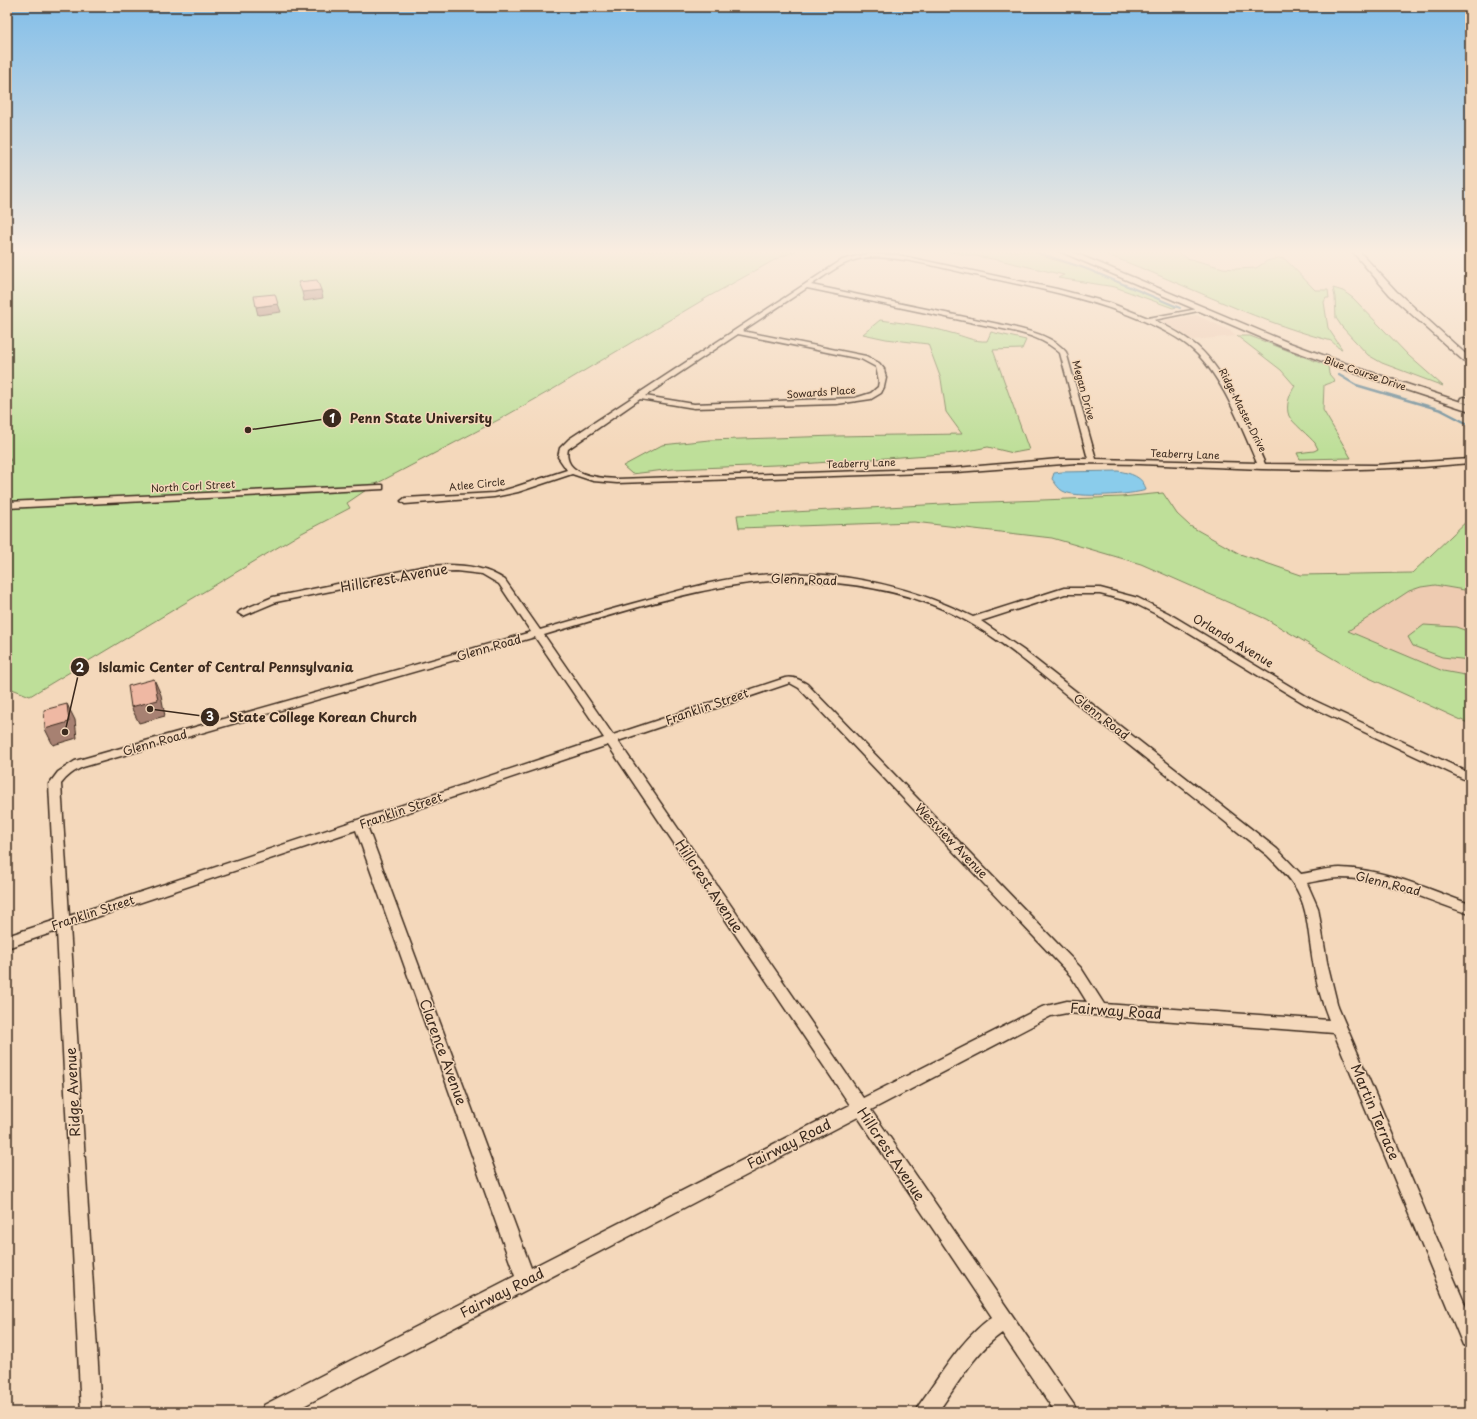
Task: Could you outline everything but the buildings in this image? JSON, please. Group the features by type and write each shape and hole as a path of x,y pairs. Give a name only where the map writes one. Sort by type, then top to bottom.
{"main road":[{"name":"Blue Course Drive","path":"1220,317 1320,358 1470,408"},
{"name":"Blue Course Drive","path":"1235,317 1289,340 1353,363 1468,401"}],"street":[{"path":"572,471 566,465 562,457 564,448 568,444 759,317"},
{"name":"Megan Drive","path":"958,317 1033,335 1058,346 1063,352 1093,461"},
{"name":"Ridge Master Drive","path":"1139,317 1186,342 1208,362 1238,416 1262,467"},
{"path":"1146,320 1160,317"},
{"path":"1420,317 1470,362"},
{"name":"Sowards Place","path":"639,397 677,404 700,406 837,402 859,400 868,397 880,390 882,385 881,369 874,362 868,359 847,353 737,332"},
{"name":"Teaberry Lane","path":"572,471 589,478 617,482 959,470 1036,462 1093,461 1315,468 1386,467 1470,461"},
{"name":"Atlee Circle","path":"405,501 494,495 515,490 572,471"},
{"name":"North Corl Street","path":"7,505 380,487"},
{"name":"Hillcrest Avenue","path":"243,613 273,600 426,569 459,568 483,572 496,577 502,582 539,634 1067,1412"},
{"name":"Glenn Road","path":"62,774 79,764 690,590 722,583 760,578 826,579 868,584 920,598 973,620 1019,652 1272,852 1297,880 1339,873 1357,875 1379,879 1470,909"},
{"name":"Orlando Avenue","path":"973,620 1064,591 1100,591 1135,600 1165,615 1309,702 1470,778"},
{"name":"Franklin Street","path":"7,942 360,825 782,682 794,681"},
{"name":"Westview Avenue","path":"794,681 802,686 1076,972 1085,984 1100,1010"},
{"name":"Ridge Avenue","path":"62,774 55,784 91,1412"},
{"name":"Clarence Avenue","path":"360,825 526,1280"},
{"name":"Martin Terrace","path":"1297,880 1305,892 1315,924 1319,956 1330,1007 1470,1338"},
{"name":"Fairway Road","path":"271,1412 1047,1011 1069,1006 1082,1006 1100,1010 1339,1027"},
{"path":"926,1412 974,1345 984,1334 1004,1320"}],"shaded area":[{"path":"1183,317 1201,317 1231,331 1237,336 1193,340 1162,321"},
{"path":"1435,585 1470,591 1470,676 1443,671 1347,631 1409,591"}],"green space":[{"path":"7,317 674,317 502,418 372,486 347,503 350,508 300,534 30,696 7,687"},
{"path":"1259,317 1326,317 1328,328 1342,349 1330,341"},
{"path":"1372,317 1409,356 1443,386 1382,363 1368,355 1342,327 1336,318"},
{"path":"880,320 934,328 978,341 987,341 991,332 1026,340 1022,349 993,350 1029,450 1013,453 988,447 957,453 801,464 673,469 632,474 623,466 662,445 709,440 962,434 946,412 941,379 928,344 886,339 863,334"},
{"path":"1237,336 1250,336 1328,366 1329,374 1335,381 1324,385 1323,410 1351,458 1300,459 1297,453 1314,451 1318,449 1315,443 1289,416 1289,400 1291,392 1295,386 1281,370"},
{"path":"1163,493 1177,514 1190,526 1240,554 1301,575 1412,573 1470,518 1470,591 1435,585 1421,587 1409,591 1348,631 1443,671 1470,676 1470,724 1356,672 1266,619 1141,564 1052,538 914,522 739,528 737,515 962,503 1121,497"},
{"path":"1424,625 1456,627 1470,632 1470,660 1442,657 1413,646 1408,637"}],"water":[{"path":"1118,471 1136,476 1145,486 1146,490 1105,495 1072,494 1061,490 1052,479 1054,473 1062,472"}],"waterway":[{"path":"1339,375 1356,385 1441,410 1470,425"}],"place":[{"name":"Penn State University","path":"248,430"},
{"name":"State College Korean Church","path":"150,709"},
{"name":"Islamic Center of Central Pennsylvania","path":"65,732"}]}
